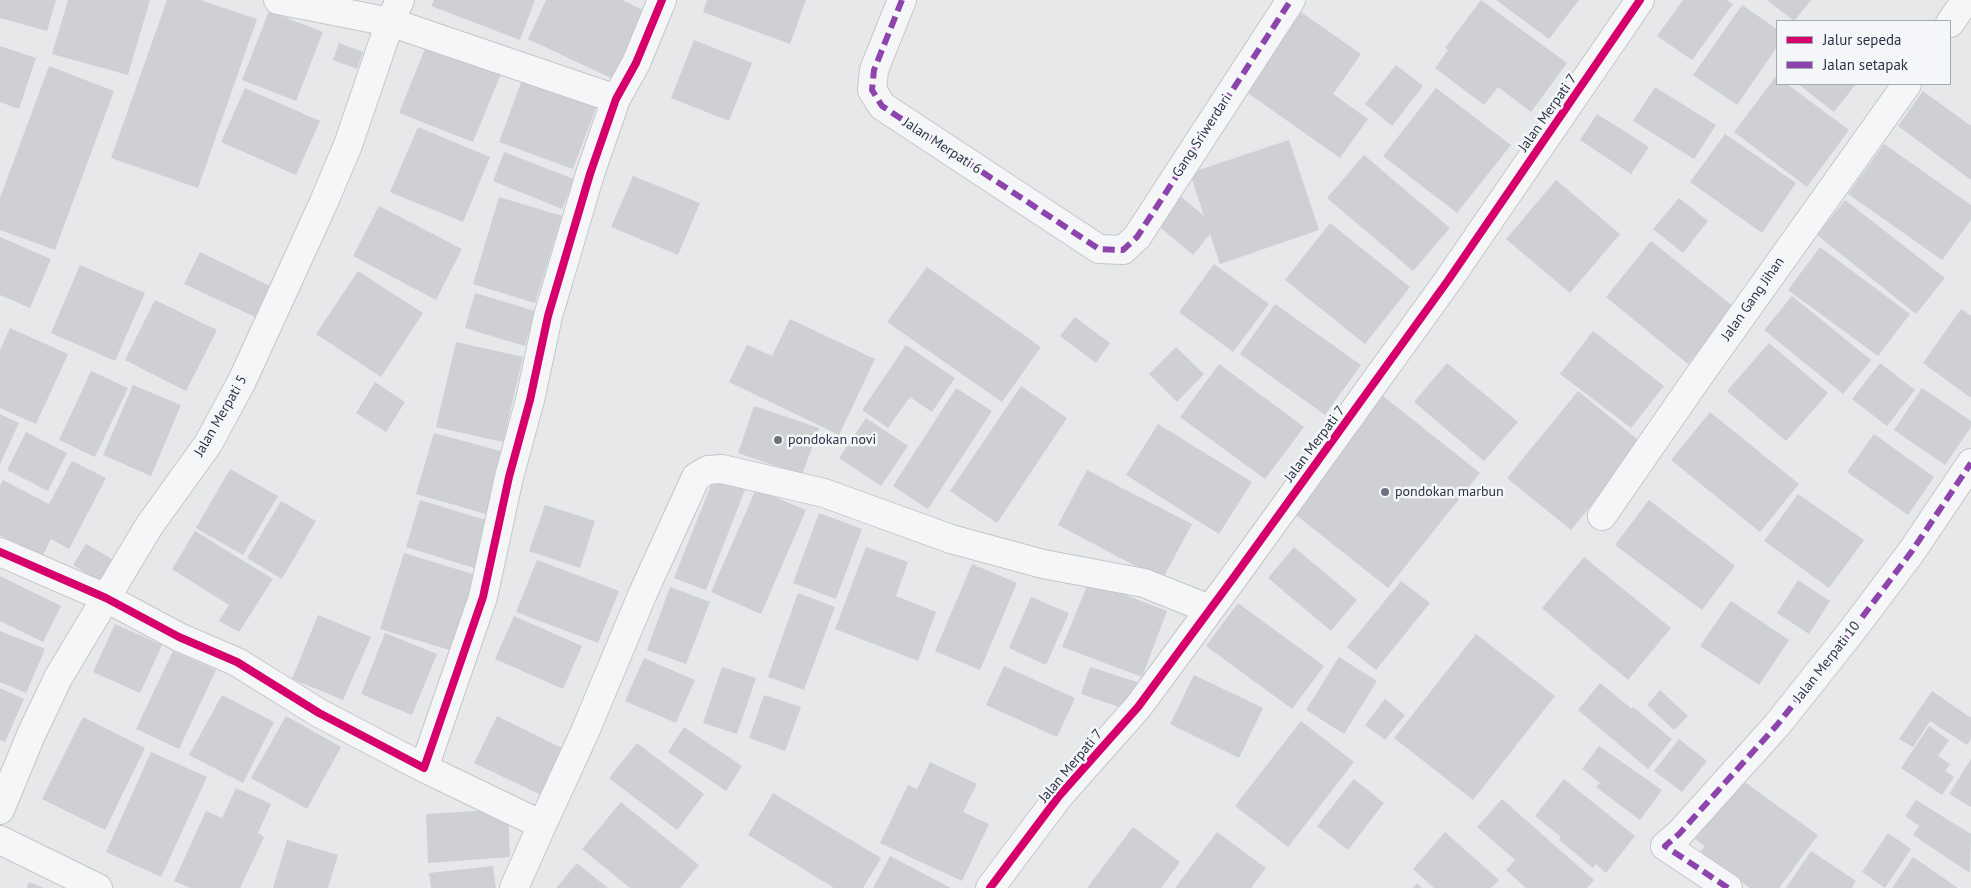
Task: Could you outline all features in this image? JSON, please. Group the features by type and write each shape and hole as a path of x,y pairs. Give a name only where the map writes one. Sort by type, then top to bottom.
{"street":[{"path":"278,0 395,11 616,99"},
{"path":"424,768 483,597 509,477 530,400 548,316 590,174 616,99 636,63 662,0"},
{"name":"Jalan Merpati 6","path":"902,0 874,70 872,90 882,106 1099,250"},
{"name":"Gang Sriwerdari","path":"1099,250 1123,250 1137,237 1291,0"},
{"name":"Jalan Merpati 7","path":"990,888 1060,796 1138,707 1372,389 1640,0"},
{"path":"1951,22 1966,0"},
{"name":"Jalan Merpati 5","path":"0,810 31,735 58,678 149,526 208,444 242,381 344,153 395,11"},
{"name":"Jalan Gang Jihan","path":"1602,516 1696,380 1906,85"},
{"name":"Jalan Merpati 10","path":"1728,888 1664,846 1679,834 1771,731 1839,647 1912,551 1971,463"},
{"path":"514,888 584,734 643,593 696,477 708,470 722,469 824,493 951,539 1043,564 1144,583 1209,608"},
{"path":"0,552 106,598 179,638 237,662 319,713 424,768 542,825"},
{"path":"0,840 98,888"}],"building":[{"path":"0,0 56,0 47,31 0,18"},
{"path":"68,0 150,0 128,75 52,54"},
{"path":"167,0 200,0 257,19 198,188 111,158"},
{"path":"434,0 535,0 520,40 431,6"},
{"path":"546,0 622,0 645,11 613,79 528,39"},
{"path":"707,0 806,0 790,44 703,12"},
{"path":"1481,0 1567,63 1531,112 1498,87 1484,105 1435,68 1448,50 1445,48"},
{"path":"1496,0 1579,0 1549,39"},
{"path":"1683,0 1727,0 1733,4 1692,60 1657,36"},
{"path":"1767,0 1811,0 1795,20"},
{"path":"1742,5 1776,28 1776,48 1737,105 1693,75"},
{"path":"269,11 323,32 296,101 242,80"},
{"path":"1301,12 1361,54 1333,94 1368,119 1340,158 1245,91"},
{"path":"429,39 503,69 473,142 399,113"},
{"path":"694,40 752,63 729,121 671,98"},
{"path":"339,43 363,52 357,69 333,60"},
{"path":"0,46 36,58 19,109 0,102"},
{"path":"1396,65 1423,86 1392,126 1365,104"},
{"path":"49,66 114,91 55,250 0,230 0,198"},
{"path":"524,75 598,102 573,169 499,142"},
{"path":"1776,76 1776,85 1788,85 1849,130 1807,187 1734,132"},
{"path":"1799,85 1855,85 1834,112"},
{"path":"1655,87 1716,125 1694,159 1633,121"},
{"path":"245,88 320,121 296,175 221,142"},
{"path":"1436,88 1511,145 1457,213 1383,156"},
{"path":"1923,91 1971,126 1971,180 1898,126"},
{"path":"1597,114 1649,147 1631,174 1580,140"},
{"path":"418,127 490,157 463,222 390,192"},
{"path":"1725,134 1796,183 1762,233 1690,182"},
{"path":"1289,140 1319,230 1220,264 1210,234 1193,255 1154,222 1177,193 1204,216 1190,173"},
{"path":"1884,144 1971,205 1971,220 1942,260 1848,194"},
{"path":"504,152 574,179 562,209 493,181"},
{"path":"1364,155 1450,228 1413,271 1327,198"},
{"path":"633,176 700,203 678,255 611,227"},
{"path":"1556,180 1620,234 1570,293 1506,239"},
{"path":"499,197 562,216 535,303 473,284"},
{"path":"1679,198 1708,221 1683,253 1653,229"},
{"path":"1845,200 1945,278 1916,314 1817,235"},
{"path":"379,206 462,249 436,300 353,256"},
{"path":"1330,223 1410,287 1365,344 1285,280"},
{"path":"0,237 51,259 30,308 0,295"},
{"path":"1651,241 1734,307 1688,364 1606,297"},
{"path":"1820,247 1910,314 1878,356 1788,290"},
{"path":"200,252 270,286 255,317 184,284"},
{"path":"1214,264 1269,304 1233,352 1179,312"},
{"path":"80,265 145,293 115,361 51,333"},
{"path":"927,267 1041,347 1002,402 887,322"},
{"path":"358,271 423,313 381,377 316,334"},
{"path":"475,293 535,311 525,346 465,328"},
{"path":"1792,296 1871,360 1843,394 1764,330"},
{"path":"155,300 217,330 186,391 125,360"},
{"path":"1275,304 1361,365 1325,415 1240,354"},
{"path":"1961,309 1971,316 1971,398 1923,363"},
{"path":"1075,317 1110,343 1096,363 1060,336"},
{"path":"790,319 875,359 839,435 729,382 747,345 772,356"},
{"path":"10,328 68,354 36,424 0,408 0,350"},
{"path":"1593,331 1664,386 1631,428 1560,374"},
{"path":"456,342 523,357 503,442 436,427"},
{"path":"1769,343 1828,393 1786,441 1727,391"},
{"path":"906,345 955,378 932,412 910,397 888,428 862,410"},
{"path":"1176,347 1204,374 1177,402 1149,374"},
{"path":"1447,363 1518,422 1484,461 1414,402"},
{"path":"1880,363 1915,390 1887,426 1852,399"},
{"path":"1219,364 1304,427 1265,479 1180,417"},
{"path":"91,371 128,388 95,457 59,440"},
{"path":"375,382 405,402 386,432 356,413"},
{"path":"133,385 181,405 151,476 103,455"},
{"path":"1021,386 1067,418 997,523 950,491"},
{"path":"956,388 992,411 928,509 893,486"},
{"path":"1922,388 1971,421 1971,427 1945,465 1894,430"},
{"path":"1578,391 1642,443 1571,530 1507,478"},
{"name":"pondokan marbun","path":"1383,396 1480,473 1388,588 1291,511"},
{"name":"pondokan novi","path":"754,406 819,428 802,475 738,453"},
{"path":"1710,412 1799,484 1760,532 1671,460"},
{"path":"0,414 19,423 0,464"},
{"path":"866,418 908,446 881,486 839,458"},
{"path":"1158,424 1252,482 1219,534 1126,475"},
{"path":"26,432 67,453 48,491 7,470"},
{"path":"434,433 504,452 486,514 416,494"},
{"path":"1874,434 1934,477 1908,515 1847,472"},
{"path":"72,461 106,478 69,549 51,539 42,557 0,535 0,486 3,480 49,504"},
{"path":"230,469 278,496 243,555 196,528"},
{"path":"1087,470 1192,524 1162,580 1058,525"},
{"path":"715,475 746,487 706,590 674,578"},
{"path":"756,489 806,510 761,614 711,592"},
{"path":"1798,494 1864,540 1829,588 1764,541"},
{"path":"420,500 489,521 474,568 406,547"},
{"path":"1649,500 1735,566 1702,610 1615,545"},
{"path":"281,501 316,521 282,579 247,558"},
{"path":"545,505 595,521 580,568 529,551"},
{"path":"819,513 862,529 836,599 793,583"},
{"path":"195,531 273,579 239,632 219,621 229,605 172,569"},
{"path":"86,544 114,560 101,582 73,565"},
{"path":"866,547 908,562 896,596 936,612 918,661 835,629"},
{"path":"1294,547 1357,600 1331,631 1268,578"},
{"path":"404,553 479,576 456,652 380,629"},
{"path":"1584,557 1671,628 1628,680 1542,608"},
{"path":"537,560 619,591 598,643 516,612"},
{"path":"972,564 1017,583 980,670 935,651"},
{"path":"0,576 61,606 43,642 0,621"},
{"path":"1798,580 1830,601 1809,634 1777,613"},
{"path":"1089,581 1167,611 1142,677 1062,647"},
{"path":"1401,581 1430,603 1376,670 1347,647"},
{"path":"670,587 710,602 686,664 647,650"},
{"path":"798,593 835,607 804,690 768,677"},
{"path":"1031,597 1069,613 1046,665 1009,648"},
{"path":"1731,601 1789,640 1759,685 1700,646"},
{"path":"1238,603 1324,666 1292,709 1206,646"},
{"path":"318,615 371,637 343,700 292,679"},
{"path":"514,616 582,646 563,689 495,659"},
{"path":"115,624 162,645 140,693 93,672"},
{"path":"0,631 45,649 26,693 0,682"},
{"path":"385,633 437,654 412,715 361,694"},
{"path":"1476,634 1555,696 1473,800 1394,738"},
{"path":"173,651 216,670 179,749 136,729"},
{"path":"1339,657 1377,681 1344,734 1306,710"},
{"path":"644,658 695,680 676,723 625,701"},
{"path":"1004,666 1075,698 1057,737 986,705"},
{"path":"722,667 756,678 737,734 703,723"},
{"path":"1090,667 1137,682 1128,710 1081,694"},
{"path":"1194,675 1263,708 1239,758 1170,724"},
{"path":"1600,683 1672,739 1648,769 1578,710"},
{"path":"0,688 24,699 5,742 0,740"},
{"path":"1660,690 1688,716 1674,730 1647,705"},
{"path":"1932,691 1971,718 1971,739 1967,745 1930,721 1913,747 1899,739"},
{"path":"222,695 274,722 243,783 189,755"},
{"path":"764,695 801,707 785,751 749,738"},
{"path":"1385,699 1405,715 1385,740 1365,725"},
{"path":"286,716 341,747 307,809 251,778"},
{"path":"497,716 566,750 543,796 474,763"},
{"path":"83,717 145,748 105,830 42,799"},
{"path":"1301,721 1354,762 1288,847 1235,806"},
{"path":"1929,726 1949,740 1938,756 1950,764 1945,771 1954,777 1942,795 1901,768"},
{"path":"684,727 742,766 726,791 668,752"},
{"path":"1679,739 1707,761 1682,792 1654,771"},
{"path":"637,743 704,794 677,830 609,778"},
{"path":"1599,746 1662,790 1640,820 1596,787 1600,783 1582,769"},
{"path":"151,752 207,777 161,877 106,852"},
{"path":"1971,759 1971,807 1949,794"},
{"path":"930,762 977,784 963,812 989,824 962,881 880,843 908,785 917,789"},
{"path":"1739,778 1818,835 1779,888 1750,888 1700,852 1705,846 1695,839"},
{"path":"1354,779 1384,803 1348,850 1317,826"},
{"path":"1564,779 1635,836 1606,873 1596,864 1593,868 1559,840 1561,837 1535,816"},
{"path":"236,788 271,804 258,833 264,837 240,888 190,888 174,881 206,811 222,818"},
{"path":"773,793 881,858 863,888 834,888 748,835"},
{"path":"1502,799 1594,880 1587,888 1526,888 1506,870 1515,860 1477,827"},
{"path":"1916,800 1971,834 1970,873 1913,835 1919,826 1905,816"},
{"path":"621,802 699,865 680,888 630,888 582,849"},
{"path":"508,809 510,857 428,863 426,814"},
{"path":"1133,827 1180,862 1161,888 1087,888"},
{"path":"1217,832 1266,868 1251,888 1175,888"},
{"path":"1445,832 1499,880 1491,888 1434,888 1413,869"},
{"path":"1888,833 1911,849 1885,888 1862,872"},
{"path":"287,840 338,855 328,888 273,888"},
{"path":"1811,851 1856,881 1852,888 1786,888"},
{"path":"890,856 951,888 873,888"},
{"path":"1913,857 1958,888 1892,888"},
{"path":"577,863 608,888 556,888"},
{"path":"493,866 496,888 431,888 429,873"},
{"path":"29,882 44,888 27,888"},
{"path":"1417,883 1422,888 1412,888"}],"marked path":[{"path":"902,0 874,70 872,90 882,106 1099,249 1123,250 1137,237 1291,0"},
{"path":"1728,888 1665,846 1679,834 1777,725 1912,551 1971,463"}],"cycle path":[{"path":"0,552 106,598 179,637 237,662 319,713 424,768 483,597 509,477 530,400 548,316 590,174 616,99 636,63 662,0"},
{"path":"990,888 1059,796 1138,707 1234,577 1449,279 1640,0"}],"place":[{"name":"pondokan novi","path":"778,440"},
{"name":"pondokan marbun","path":"1385,492"}]}
